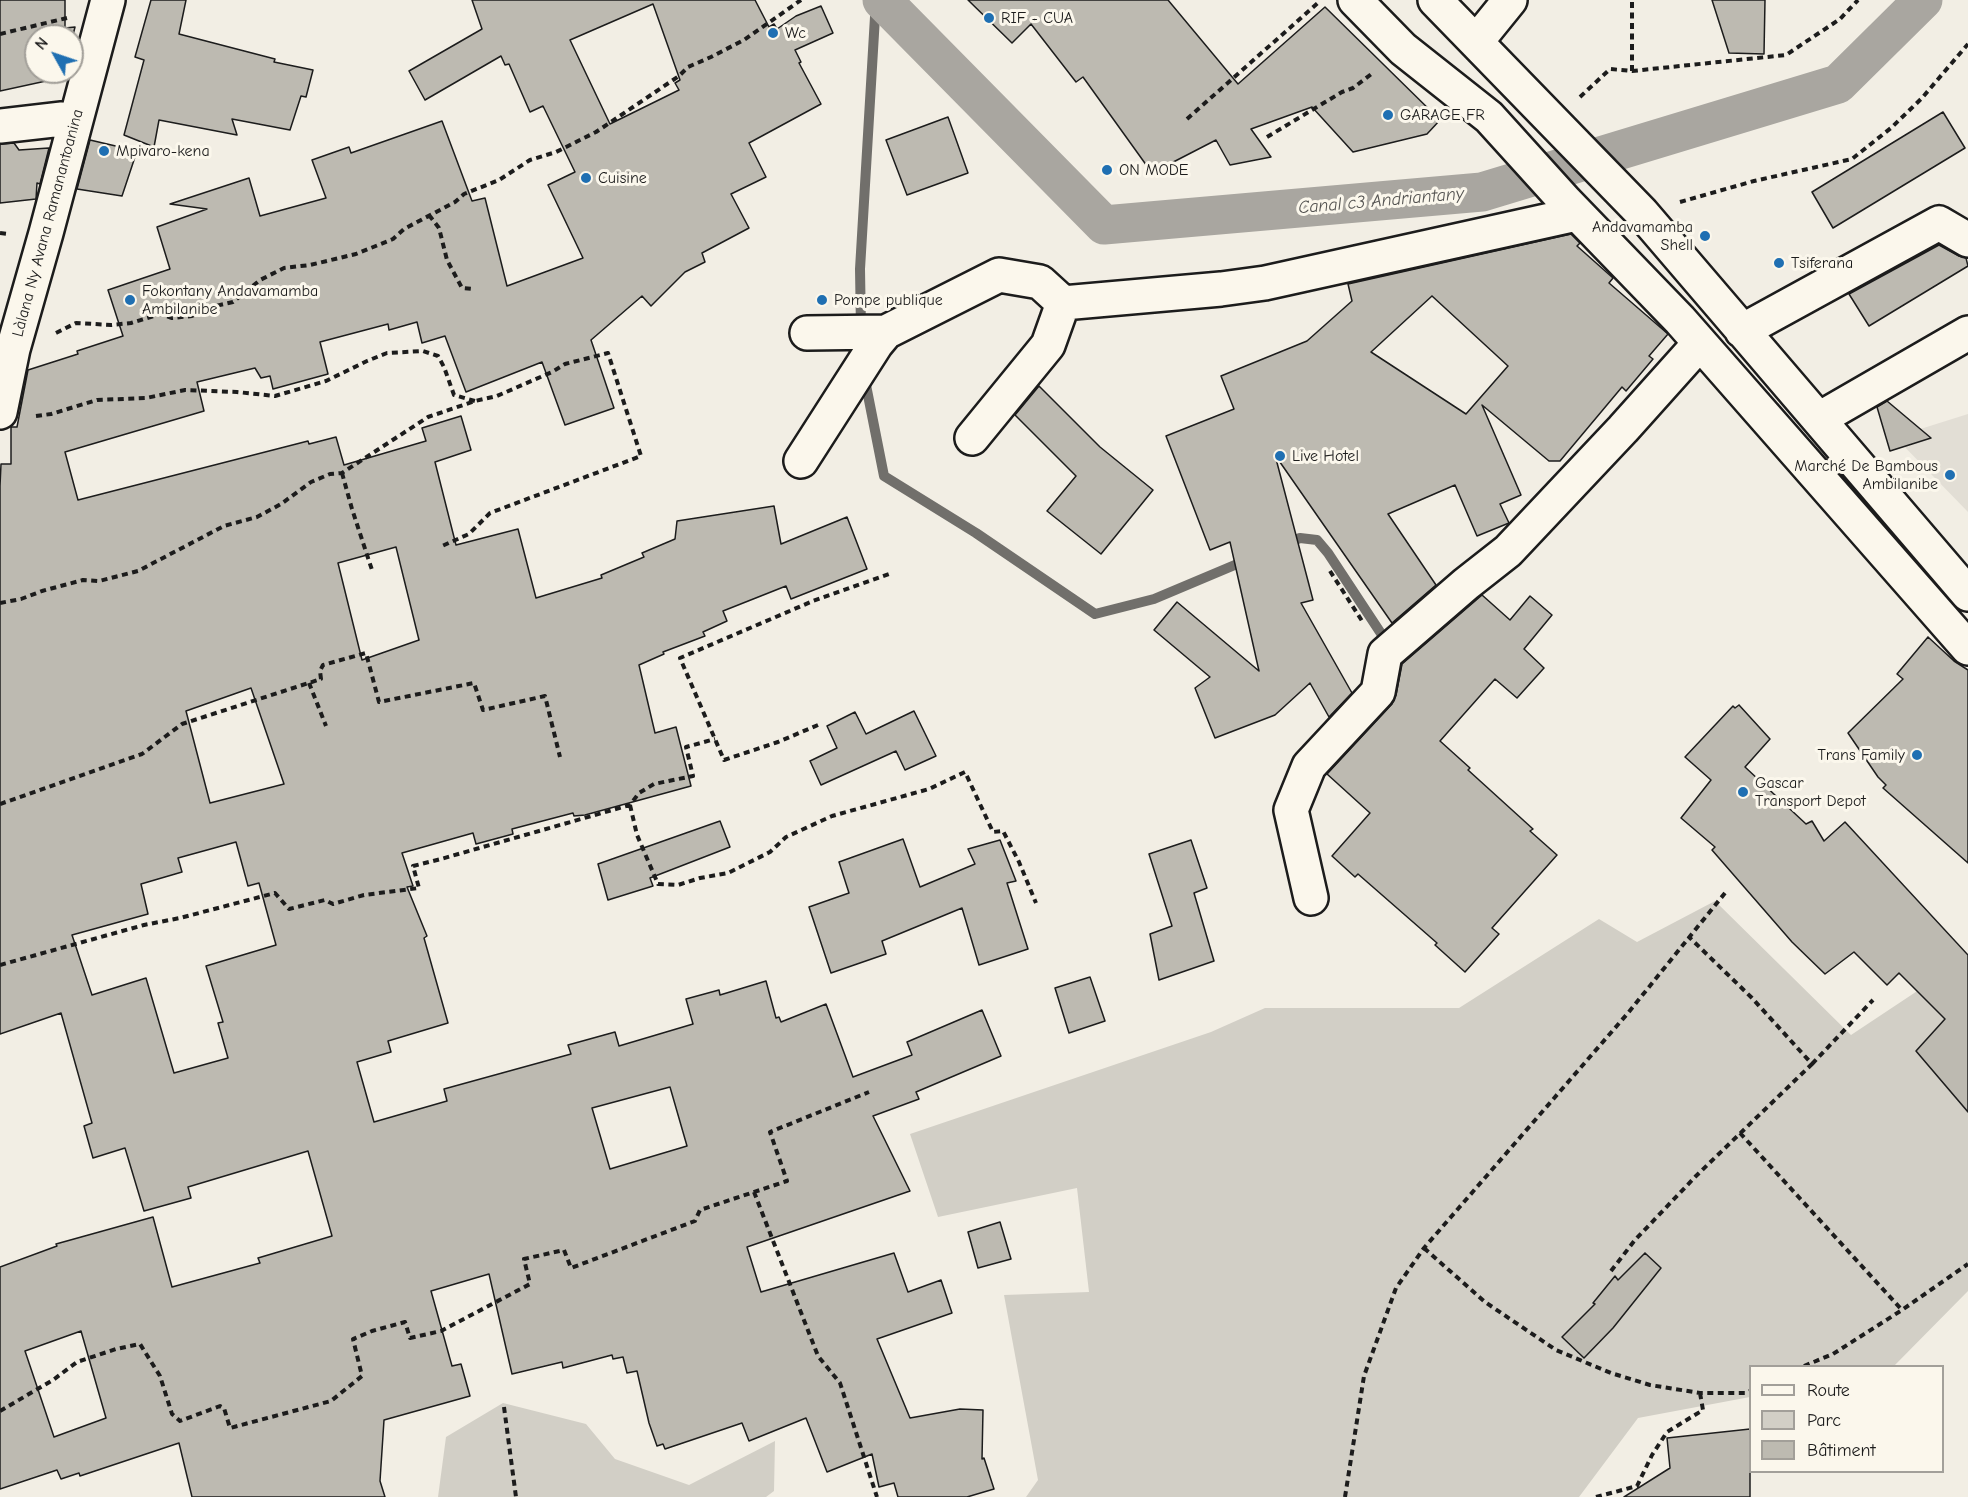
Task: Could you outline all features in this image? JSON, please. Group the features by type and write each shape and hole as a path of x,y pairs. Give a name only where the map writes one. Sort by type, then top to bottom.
{"street":[{"name":"Làlana Ny Avana Ramanantoanina","path":"15,415 13,349 44,243 108,0"},
{"path":"1356,0 1403,49 1489,117 1571,208 1700,343 1968,648"},
{"path":"1435,0 1636,207 1968,594"},
{"path":"1476,42 1510,0"},
{"path":"0,126 62,119"},
{"path":"820,332 878,336 999,275 1040,282 1063,303 1265,284 1571,208"},
{"path":"1742,331 1939,223 1968,240"},
{"path":"972,438 1048,345 1063,303"},
{"path":"1819,419 1968,333"},
{"path":"801,461 878,336"},
{"path":"1311,898 1291,810 1309,766 1378,692 1384,654 1508,551 1700,343"}],"path":[{"path":"13,349 76,323 111,325 131,323 161,314 172,318 192,315 211,307 233,302 261,280 284,268 310,265 356,254 393,239 404,229 455,202 464,194 499,180 530,160 556,152 596,132 679,76 688,67 744,40 801,0"},
{"path":"1187,119 1322,0"},
{"path":"1632,0 1632,71"},
{"path":"1560,129 1610,69 1632,71 1786,55 1840,18 1858,0"},
{"path":"0,34 73,16"},
{"path":"1636,207 1852,159 1892,128 1922,98 1968,44"},
{"path":"1267,136 1342,92 1353,88 1403,49"},
{"path":"429,215 440,228 447,260 462,288 473,289"},
{"path":"15,415 51,414 97,400 146,398 185,390 275,396 326,381 387,353 423,351 438,356 454,395 475,401"},
{"path":"0,603 83,580 99,581 138,571 224,526 257,517 281,504 311,482 330,474 342,473 428,417 497,396 565,364 608,353 640,456 490,513 469,534 442,546"},
{"path":"342,473 372,570"},
{"path":"1330,571 1384,654"},
{"path":"818,725 778,742 724,760 680,658 813,602 892,573"},
{"path":"0,804 142,754 182,724 321,679 320,671 323,665 366,652 379,702 474,683 483,710 545,696 561,757"},
{"path":"309,683 326,726"},
{"path":"0,965 132,928 275,893 289,909 325,900 333,904 364,895 419,888 413,866 630,805 639,793 654,784 693,776 686,747 715,739"},
{"path":"630,805 637,836 658,884 678,885 728,873 770,852 786,837 832,816 928,789 965,772 993,832 1003,831 1036,903"},
{"path":"1345,1497 1364,1376 1396,1288 1424,1248 1628,1013 1725,893"},
{"path":"1688,936 1752,998 1812,1064"},
{"path":"1611,1270 1635,1240 1680,1192 1812,1064 1873,1000"},
{"path":"0,1411 53,1380 77,1362 140,1344 160,1376 172,1414 180,1421 220,1406 224,1408 230,1428 331,1401 362,1376 353,1340 372,1331 405,1322 410,1338 441,1330 530,1284 524,1259 564,1250 571,1268 695,1221 700,1210 787,1181 770,1132 869,1092"},
{"path":"1740,1133 1902,1310"},
{"path":"754,1192 818,1356 840,1383 877,1497"},
{"path":"1424,1248 1485,1302 1556,1350 1611,1373 1650,1385 1700,1392 1745,1393 1749,1391"},
{"path":"1806,1365 1833,1354 1968,1264"},
{"path":"1596,1497 1637,1486 1652,1455 1667,1432 1703,1410 1700,1392"},
{"path":"504,1407 516,1497"}],"shaded area":[{"name":"Marché De Bambous Ambilanibe","path":"1968,414 1968,512 1895,437"}],"green space":[{"path":"1715,901 1851,1035 1964,960 1968,963 1968,1291 1895,1365 1749,1365 1749,1397 1638,1418 1579,1497 1026,1497 1038,1480 1004,1295 1089,1292 1077,1188 938,1217 910,1134 1211,1032 1265,1008 1459,1008 1599,919 1637,942"},
{"path":"503,1403 586,1424 615,1459 689,1485 775,1441 774,1491 766,1497 438,1497 446,1437"}],"building":[{"path":"0,0 65,0 65,24 24,24 24,84 32,84 0,91"},
{"path":"151,0 186,0 179,34 275,59 274,62 313,70 306,97 301,96 290,130 232,119 237,135 159,120 154,147 124,135 144,60 135,57"},
{"path":"472,0 755,0 769,27 774,24 777,29 796,16 821,6 833,33 795,50 801,62 799,63 821,104 749,143 766,177 731,194 749,228 702,253 705,262 685,272 651,306 642,296 591,340 614,408 565,425 542,362 466,392 445,336 422,343 417,322 389,330 388,324 320,342 328,374 273,389 270,376 261,378 255,368 197,382 204,411 65,452 78,500 308,441 309,444 336,437 344,465 426,441 422,428 461,416 471,450 435,462 456,545 518,529 536,598 602,578 601,575 644,557 642,553 675,539 677,521 774,506 781,544 847,517 867,569 791,599 786,586 723,611 727,621 703,632 705,636 663,652 664,654 639,665 655,733 676,727 691,786 585,815 574,816 573,813 512,829 513,834 476,844 473,833 402,853 413,886 407,887 427,936 424,938 448,1023 388,1041 391,1052 357,1062 374,1122 447,1101 444,1089 571,1054 568,1045 615,1032 619,1046 693,1024 686,999 719,990 720,995 766,981 776,1018 779,1017 781,1022 826,1004 853,1077 912,1055 907,1042 982,1010 1001,1056 916,1092 919,1099 873,1116 910,1191 747,1247 761,1292 894,1253 908,1292 941,1280 952,1313 877,1339 910,1418 960,1409 983,1410 982,1459 984,1458 994,1489 967,1497 898,1497 894,1483 879,1487 872,1454 827,1472 806,1418 749,1441 742,1423 665,1449 663,1444 657,1446 649,1423 637,1371 627,1373 623,1357 613,1359 612,1355 563,1368 562,1362 512,1374 489,1274 431,1291 452,1366 461,1364 470,1396 384,1420 380,1481 385,1497 192,1497 179,1443 80,1476 79,1473 61,1479 57,1470 0,1489 0,1267 57,1246 56,1244 153,1217 172,1287 260,1263 258,1258 332,1236 308,1151 188,1187 191,1198 144,1211 125,1148 93,1158 84,1126 92,1123 61,1013 0,1034 0,486 1,464 11,464 11,427 17,427 28,370 123,336 108,290 170,269 157,227 207,209 170,204 249,178 260,216 326,198 312,160 349,147 351,153 442,121 472,201 485,198 507,286 583,258 548,185 575,172 543,106 530,112 509,64 505,65 501,56 425,100 409,71 482,29","holes":["653,4 680,80 675,83 679,90 610,124 570,40","396,547 419,640 362,660 338,563","251,688 284,784 210,803 186,711","236,842 248,886 259,883 276,945 206,966 223,1022 218,1023 228,1058 174,1073 146,978 92,995 72,935 148,914 141,884 182,872 178,858","670,1087 687,1146 610,1169 592,1108","81,1331 106,1418 54,1437 25,1351"]},
{"path":"968,0 1168,0 1238,84 1325,7 1440,120 1427,134 1353,152 1312,107 1251,129 1271,157 1230,165 1216,140 1152,173 1083,77 1076,82 1031,24 1012,43"},
{"path":"1712,0 1765,0 1764,54 1729,53"},
{"path":"1943,112 1965,148 1833,228 1812,192"},
{"path":"948,117 968,173 907,195 886,140"},
{"path":"90,140 137,151 122,196 77,189"},
{"path":"14,143 19,150 49,148 40,184 37,183 36,199 0,203 0,144"},
{"path":"1571,234 1580,243 1577,246 1613,278 1609,283 1668,334 1649,356 1653,359 1626,391 1622,387 1560,461 1549,461 1482,405 1521,495 1500,504 1509,523 1477,536 1455,485 1388,514 1436,585 1392,623 1275,455 1313,600 1301,603 1352,693 1329,717 1310,683 1275,715 1215,738 1195,688 1210,677 1154,630 1177,602 1259,671 1230,542 1210,550 1166,436 1234,409 1221,376 1307,341 1352,301 1348,284","holes":["1432,296 1508,366 1466,414 1371,352"]},
{"path":"1939,245 1966,258 1968,266 1869,326 1849,294"},
{"path":"1039,386 1100,447 1153,490 1101,554 1047,511 1076,476 1015,415"},
{"path":"1887,401 1931,438 1890,451 1877,407"},
{"path":"1482,595 1510,620 1530,596 1552,615 1524,649 1544,668 1517,698 1495,679 1440,741 1470,768 1468,770 1533,829 1530,831 1557,855 1492,928 1499,934 1465,972 1435,945 1437,943 1358,874 1355,877 1332,856 1370,813 1327,774 1392,704 1402,664"},
{"path":"1928,637 1954,661 1968,670 1968,863 1883,788 1886,785 1848,733 1903,679 1897,674"},
{"path":"1739,705 1770,739 1745,767 1806,824 1812,821 1824,841 1845,822 1968,955 1968,1112 1916,1051 1945,1019 1899,973 1887,985 1854,952 1825,974 1792,942 1712,850 1715,847 1681,818 1711,780 1685,757 1733,706 1735,708"},
{"path":"914,711 936,756 905,770 896,751 821,785 810,761 837,748 827,726 855,712 866,734"},
{"path":"720,821 730,847 650,878 653,886 608,900 598,864"},
{"path":"903,839 920,887 975,864 968,849 1000,840 1016,881 1007,883 1028,949 979,965 962,908 882,941 886,954 831,973 809,907 849,893 839,862"},
{"path":"1191,840 1207,888 1194,893 1214,961 1159,980 1150,934 1172,926 1149,854"},
{"path":"1090,977 1105,1021 1069,1033 1055,988"},
{"path":"1000,1222 1011,1259 978,1268 968,1232"},
{"path":"1645,1253 1661,1268 1613,1328 1584,1358 1562,1337 1595,1304 1593,1303 1615,1276 1618,1280"},
{"path":"1749,1429 1750,1497 1624,1497 1670,1468 1667,1438"}],"waterway":[{"path":"861,330 860,269 876,0"},
{"name":"Canal c3 Andriantany","path":"882,0 1104,225 1482,192 1838,84 1923,0"},
{"path":"864,375 884,476 976,533 1095,614 1154,599 1249,559"},
{"path":"1285,544 1300,538 1317,540 1384,638"}],"place":[{"name":"RIF - CUA","path":"989,18"},
{"name":"Wc","path":"773,33"},
{"name":"GARAGE FR","path":"1388,115"},
{"name":"Mpivaro-kena","path":"104,151"},
{"name":"ON MODE","path":"1107,170"},
{"name":"Cuisine","path":"586,178"},
{"name":"Andavamamba Shell","path":"1705,236"},
{"name":"Tsiferana","path":"1779,263"},
{"name":"Fokontany Andavamamba Ambilanibe","path":"130,300"},
{"name":"Pompe publique","path":"822,300"},
{"name":"Live Hotel","path":"1280,456"},
{"name":"Marché De Bambous Ambilanibe","path":"1950,475"},
{"name":"Trans Family","path":"1917,755"},
{"name":"Gascar Transport Depot","path":"1743,792"}]}
